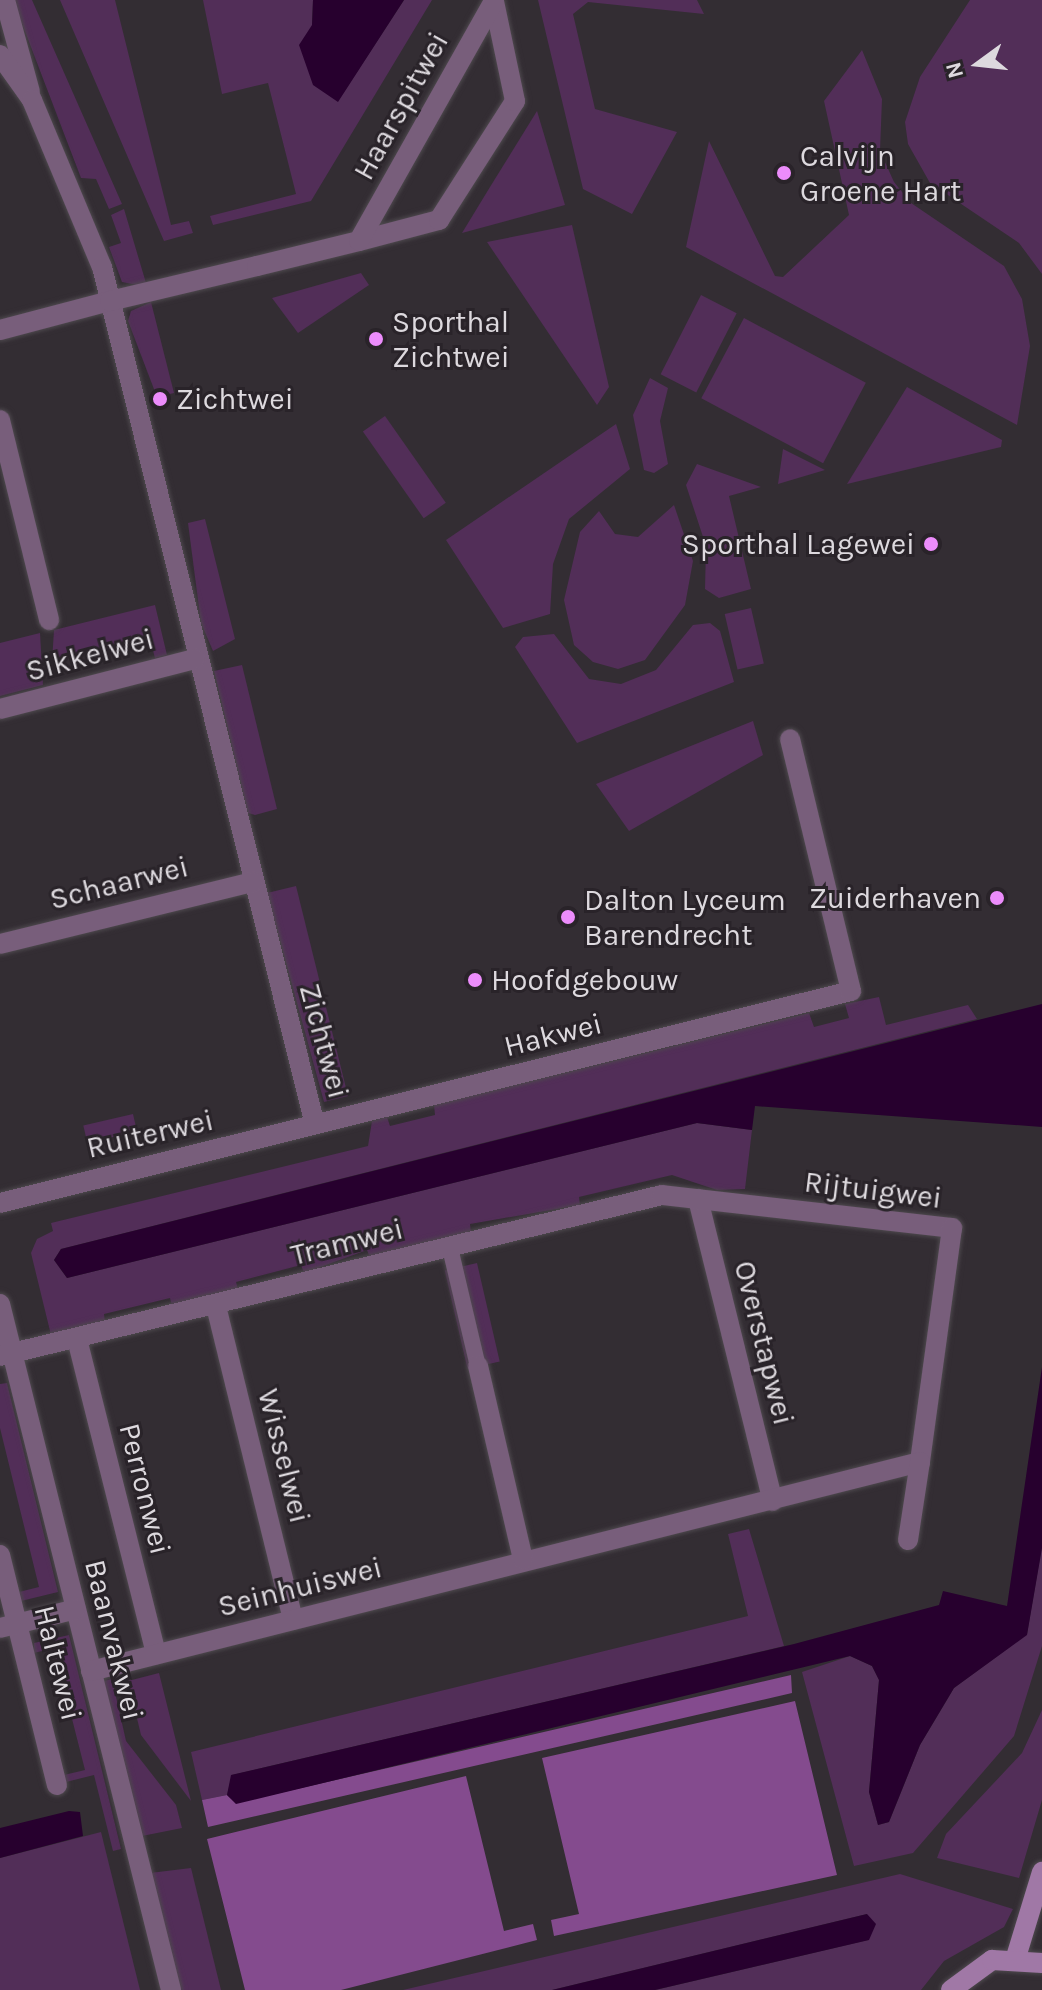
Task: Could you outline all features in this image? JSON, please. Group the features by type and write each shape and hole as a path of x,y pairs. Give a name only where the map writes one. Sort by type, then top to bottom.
{"main road":[{"path":"1016,1957 1042,1872"},
{"path":"951,1990 981,1965 1016,1957 1042,1963"}],"street":[{"name":"Zichtwei","path":"5,0 22,41 32,100"},
{"name":"Haarspitwei","path":"359,241 496,1"},
{"name":"Haarspitwei","path":"0,330 439,220 515,101 496,1"},
{"name":"Zichtwei","path":"0,55 32,100 92,237 195,659 314,1121"},
{"path":"0,420 9,498 49,620"},
{"name":"Sikkelwei","path":"0,709 195,659"},
{"name":"Hakwei","path":"314,1121 851,991 790,739"},
{"name":"Schaarwei","path":"0,944 252,882"},
{"name":"Ruiterwei","path":"0,1203 314,1121"},
{"name":"Tramwei","path":"6,1355 662,1195 698,1199"},
{"name":"Rijtuigwei","path":"698,1199 952,1228 908,1540"},
{"name":"Overstapwei","path":"698,1199 773,1501"},
{"path":"450,1248 523,1560"},
{"name":"Baanvakwei","path":"0,1304 6,1355 76,1609 171,1990"},
{"name":"Wisselwei","path":"216,1306 293,1620"},
{"name":"Perronwei","path":"77,1339 156,1654"},
{"path":"773,1501 920,1462"},
{"name":"Seinhuiswei","path":"91,1671 523,1560 773,1501"},
{"name":"Haltewei","path":"0,1555 9,1626 57,1785"},
{"path":"9,1626 76,1609"}],"shaded area":[{"path":"13,0 32,0 122,204 109,209 96,179 81,178"},
{"path":"60,0 115,0 171,225 189,221 193,233 164,241"},
{"path":"203,0 313,0 312,25 338,101 404,0 432,0 311,201 213,225 210,216 296,194 268,83 222,94"},
{"path":"313,0 404,0 338,102 313,85 299,45 312,25"},
{"path":"538,0 697,0 704,14 588,2 573,14 595,109 677,132 632,214 583,189"},
{"path":"970,0 1042,0 1042,274 1019,243 930,183 908,144 905,122 920,77"},
{"path":"862,50 882,99 880,151 894,182 911,203 1004,266 1022,299 1030,346 1017,425 686,247 709,141 775,276 783,277 849,215 824,101"},
{"path":"537,111 565,205 462,233 490,187"},
{"path":"124,209 146,283 122,282 109,247 121,243 111,215"},
{"path":"572,225 609,387 597,405 487,242"},
{"path":"361,273 369,285 298,333 272,298"},
{"path":"701,295 737,313 696,392 661,374"},
{"path":"151,302 174,393 157,397 128,321 131,311"},
{"path":"744,318 866,383 823,463 701,398"},
{"path":"650,378 668,388 660,421 668,464 654,473 644,470 633,415"},
{"path":"907,387 1002,440 1001,447 847,484"},
{"path":"385,416 446,503 424,518 363,431"},
{"path":"616,424 630,469 569,519 553,564 550,614 503,628 446,540"},
{"path":"783,449 825,470 778,484"},
{"path":"697,464 761,487 729,496 751,589 719,598 705,589 706,546 686,485"},
{"path":"674,505 693,561 685,605 645,660 618,669 593,662 574,645 564,600 580,532 599,511 615,534 638,537"},
{"path":"205,519 235,639 213,651 201,623 188,523"},
{"path":"155,605 167,655 155,658 150,639 52,662 54,630"},
{"path":"751,608 764,664 738,670 725,614"},
{"path":"710,623 720,631 734,682 577,743 515,647 523,637 554,634 589,679 621,684 656,670 693,625"},
{"path":"40,633 43,685 0,696 0,643"},
{"path":"242,665 277,809 255,815 248,813 214,671"},
{"path":"753,721 763,755 629,831 596,784"},
{"path":"296,886 348,1096 324,1102 267,893"},
{"path":"879,997 886,1025 968,1005 977,1019 61,1249 54,1260 67,1278 697,1123 752,1130 745,1189 717,1190 672,1175 579,1197 580,1205 470,1224 471,1233 370,1258 367,1250 304,1273 301,1265 236,1282 238,1289 172,1306 170,1298 104,1314 105,1322 51,1335 31,1253 37,1239 53,1231 51,1223 368,1146 372,1121 387,1117 390,1126 435,1115 434,1105 809,1013 814,1027 849,1018 845,1004"},
{"path":"1042,1004 1042,1127 755,1106 752,1130 697,1123 67,1278 54,1260 61,1249"},
{"path":"133,1114 137,1132 87,1143 83,1125"},
{"path":"477,1263 500,1361 468,1369 445,1270"},
{"path":"1042,1367 1042,1548 1027,1635 954,1688 920,1745 889,1822 878,1825 869,1792 879,1680 872,1666 850,1656 236,1804 227,1795 231,1775 794,1644 939,1605 943,1591 1007,1606"},
{"path":"7,1383 58,1592 21,1601 19,1592 39,1587 0,1428 0,1384"},
{"path":"749,1529 784,1646 232,1775 227,1795 202,1800 191,1752 748,1616 728,1534"},
{"path":"1042,1546 1042,1646 1014,1736 913,1853 854,1866 802,1672 850,1656 872,1666 879,1680 869,1792 878,1825 889,1822 920,1745 954,1688 1027,1634"},
{"path":"69,1635 121,1849 113,1851 94,1775 66,1782 64,1775 85,1770 54,1648 34,1653 34,1643"},
{"path":"159,1673 191,1801 141,1735 128,1681"},
{"path":"791,1675 792,1693 208,1827 202,1800 227,1795 236,1803"},
{"path":"112,1679 126,1741 176,1805 182,1828 142,1836 104,1681"},
{"path":"795,1701 837,1875 554,1936 551,1920 579,1914 542,1758"},
{"path":"1042,1710 1042,1800 1019,1878 937,1858 946,1834 1022,1753"},
{"path":"466,1776 504,1931 533,1924 537,1940 341,1990 245,1990 207,1839"},
{"path":"69,1811 80,1812 83,1836 0,1858 0,1828"},
{"path":"101,1832 140,1990 0,1990 0,1858"},
{"path":"191,1868 221,1990 180,1990 150,1873"},
{"path":"900,1874 1013,1909 1004,1927 944,1961 921,1990 655,1990 868,1940 867,1914 552,1990 403,1990"},
{"path":"867,1914 876,1924 869,1940 655,1990 552,1990"}],"place":[{"name":"Calvijn Groene Hart","path":"784,173"},
{"name":"Sporthal Zichtwei","path":"376,339"},
{"name":"Zichtwei","path":"160,399"},
{"name":"Sporthal Lagewei","path":"931,544"},
{"name":"Zuiderhaven","path":"997,898"},
{"name":"Dalton Lyceum Barendrecht","path":"568,917"},
{"name":"Hoofdgebouw","path":"475,980"}]}
